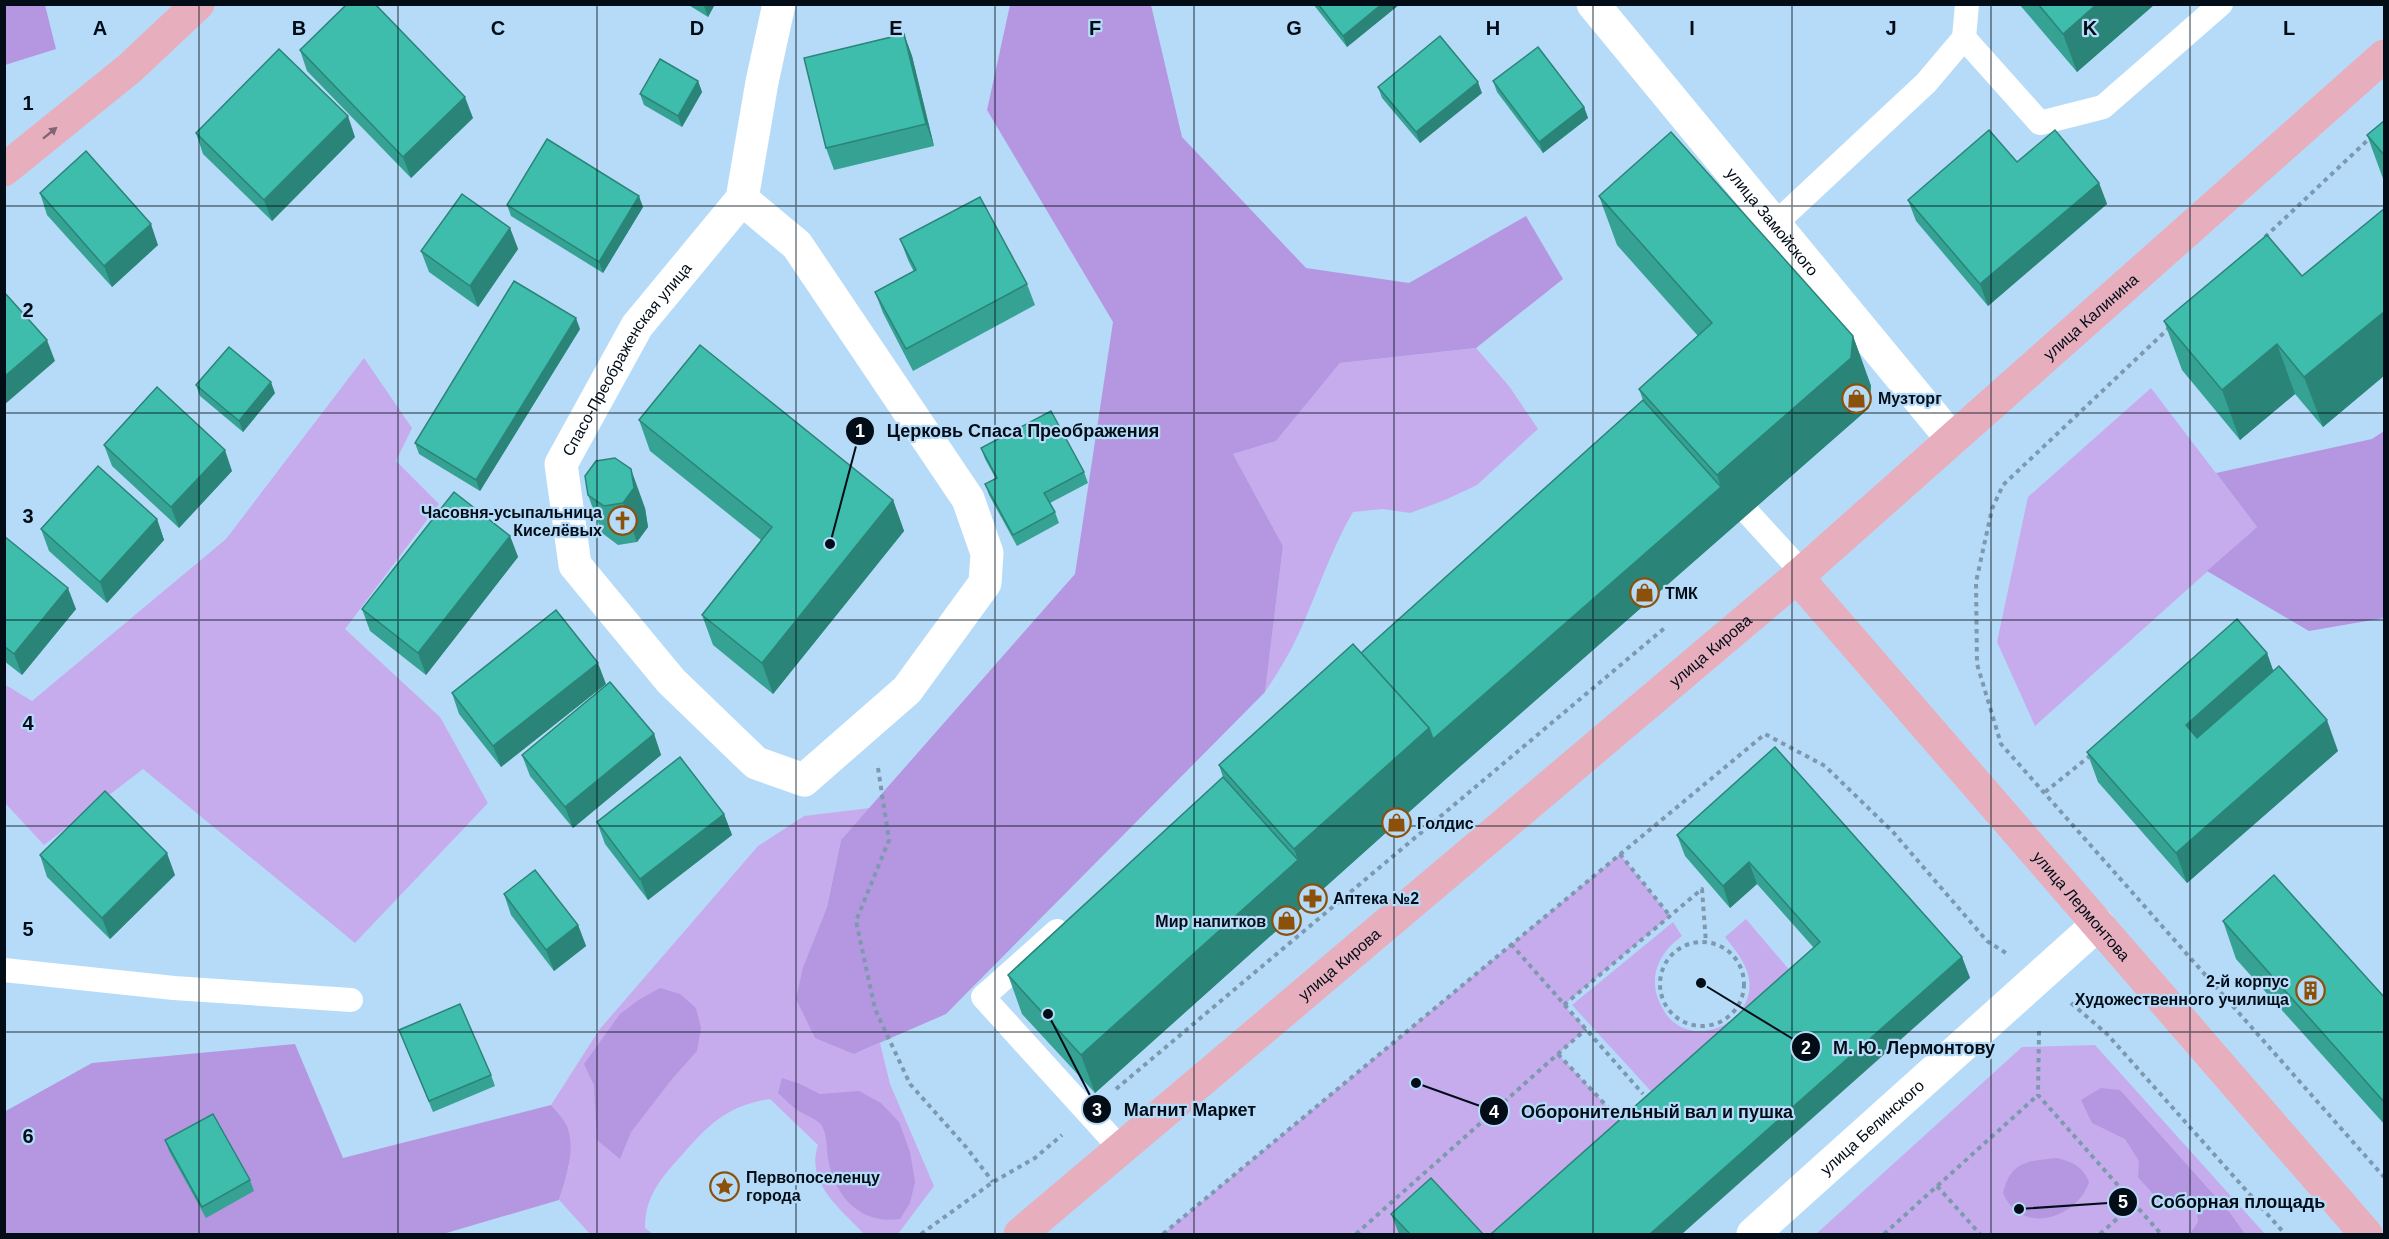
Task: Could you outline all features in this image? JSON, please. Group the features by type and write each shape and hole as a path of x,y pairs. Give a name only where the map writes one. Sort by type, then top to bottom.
{"main road":[{"path":"4,170 129,68 198,4"},
{"name":"улица Калинина","path":"1800,575 2385,56"},
{"name":"улица Лермонтова","path":"1800,575 2366,1234"},
{"name":"улица Кирова","path":"1020,1234 1800,575"}],"street":[{"name":"Спасо-Преображенская улица","path":"742,199 796,245 968,499 987,553 985,583 907,690 804,780 756,763 671,681 575,565 561,464 637,326 742,199 762,82 779,4"},
{"name":"улица Замойского","path":"1593,4 1952,440"},
{"name":"улица Белинского","path":"1753,1234 2098,924"}],"lane":[{"path":"1776,224 1926,83 1964,38 1967,4"},
{"path":"1964,38 2040,123 2103,107 2221,4"},
{"path":"1748,513 1800,575"},
{"path":"1072,918 983,997 1121,1149"},
{"path":"4,970 174,988 351,1000"}],"path":[{"path":"2265,237 2376,132"},
{"path":"2171,326 2004,485 1992,509 1976,582 1977,664 2001,744 2385,1177"},
{"path":"921,1234 993,1182 1035,1158 1667,626"},
{"path":"866,727 877,761 889,840 856,921 875,1010 910,1084 966,1147 993,1182"},
{"path":"1162,1234 1765,734 1825,766 1893,832 1987,941 2040,976 2107,1034 2285,1234"},
{"path":"2045,792 2095,752"},
{"path":"1620,854 1670,916"},
{"path":"1564,1005 1702,889 1706,944"},
{"path":"1698,942 1706,944 1712,944 1725,950 1736,960 1742,973 1743,988 1741,1000 1734,1011 1714,1024 1701,1026 1678,1019 1668,1009 1661,996 1660,981 1664,967 1672,955 1683,947 1698,942"},
{"path":"1512,944 1643,1094"},
{"path":"2040,976 2038,1095 2161,1234"},
{"path":"1356,1234 1586,1029"},
{"path":"1558,1054 1616,1116"},
{"path":"1884,1234 2038,1095"},
{"path":"1937,1186 1980,1234"},
{"path":"2100,1234 2134,1204"}],"shaded area":[{"path":"5,4 45,5 56,49 5,65"},
{"path":"1010,5 1151,5 1182,137 1306,268 1409,283 1526,216 1563,279 1476,348 1340,363 1276,441 1233,454 1283,546 1265,692 946,1014 854,1054 815,1038 796,999 803,967 827,907 841,840 1075,574 1113,322 987,110"},
{"path":"1476,348 1509,386 1538,429 1477,485 1445,500 1410,513 1383,509 1353,512 1337,542 1305,620 1283,664 1265,692 1283,546 1233,454 1276,441 1340,363"},
{"path":"364,358 412,428 396,461 439,504 345,629 440,717 488,803 355,943 143,769 44,845 5,803 4,684 32,701 226,539"},
{"path":"2151,388 2257,527 2035,726 1997,642 2028,497"},
{"path":"2384,431 2384,618 2309,631 2207,571 2257,527 2216,473 2372,439"},
{"path":"870,808 841,840 827,907 803,967 854,1054 880,1043 890,1084 934,1186 898,1234 864,1234 836,1205 821,1183 816,1171 815,1159 818,1145 770,1099 742,1106 720,1118 701,1134 674,1163 656,1188 648,1206 645,1228 653,1234 590,1234 559,1200 569,1166 566,1124 551,1105 599,1030 758,846 804,816"},
{"path":"1620,854 1670,916 1564,1005 1586,1029 1558,1054 1634,1135 1523,1234 1163,1234"},
{"path":"1746,919 1798,980 1660,1101 1572,1005 1673,922 1682,936 1667,950 1657,967 1655,986 1660,1004 1676,1024 1691,1030 1707,1031 1722,1026 1735,1017 1745,1004 1749,989 1745,966 1725,937"},
{"path":"660,988 680,994 696,1008 701,1028 697,1051 631,1132 620,1159 597,1140 594,1085 584,1064 620,1014"},
{"path":"295,1044 343,1158 551,1105 566,1124 571,1143 565,1182 559,1200 443,1234 5,1234 4,1112 92,1063"},
{"path":"2095,1045 2265,1234 1816,1234 2022,1047"},
{"path":"782,1078 820,1094 859,1091 881,1103 899,1122 910,1152 915,1182 910,1203 900,1219 886,1220 873,1217 851,1205 843,1196 831,1172 822,1126 815,1119 796,1109 778,1093"},
{"path":"2101,1088 2120,1090 2230,1213 2245,1234 2190,1234 2198,1222 2197,1209 2192,1205 2160,1202 2138,1177 2139,1161 2125,1139 2092,1123 2081,1100"},
{"path":"2056,1158 2072,1163 2084,1172 2089,1182 2083,1195 2061,1213 2048,1218 2022,1215 2011,1206 2003,1193 2006,1182 2011,1174 2022,1165 2037,1160"}],"building":[{"path":"347,4 375,4 465,97 403,157 300,50"},
{"path":"1318,4 1382,4 1343,36"},
{"path":"2038,4 2097,4 2063,34"},
{"path":"904,34 926,124 826,148 804,58"},
{"path":"1440,36 1478,82 1416,132 1378,87"},
{"path":"1538,47 1584,107 1539,142 1493,81"},
{"path":"279,49 348,116 264,200 196,133"},
{"path":"660,59 698,81 678,116 640,94"},
{"path":"2385,120 2385,156 2367,135"},
{"path":"1989,130 2017,162 2055,130 2099,183 1980,284 1908,200"},
{"path":"1671,132 1853,336 1851,358 1717,475 1639,389 1712,323 1599,196"},
{"path":"547,139 639,196 599,262 507,205"},
{"path":"86,151 151,224 104,266 40,193"},
{"path":"462,194 510,228 470,286 421,251"},
{"path":"980,197 1027,284 906,349 875,292 916,270 900,239"},
{"path":"2385,208 2385,311 2304,377 2277,344 2222,390 2164,321 2267,235 2302,276"},
{"path":"514,281 576,318 476,480 415,443"},
{"path":"4,292 47,340 4,377"},
{"path":"700,345 893,500 762,663 702,615 772,527 639,420"},
{"path":"229,347 271,382 239,421 196,385"},
{"path":"157,387 225,450 171,507 104,445"},
{"path":"1643,400 1721,487 1433,739 1429,728 1361,653"},
{"path":"1051,411 1084,472 1044,493 1055,512 1013,535 985,484 997,478 981,448"},
{"path":"615,458 631,469 634,488 623,503 604,506 588,495 585,476 596,461"},
{"path":"98,466 157,519 100,582 41,529"},
{"path":"454,492 510,536 418,653 362,609"},
{"path":"4,536 68,588 14,654 4,646"},
{"path":"556,610 598,663 493,746 452,693"},
{"path":"2237,619 2267,653 2186,725 2197,738 2279,666 2327,720 2176,853 2087,752"},
{"path":"1353,644 1429,728 1294,849 1219,765"},
{"path":"610,682 654,734 565,807 522,755"},
{"path":"1775,747 1962,957 1650,1234 1491,1234 1820,942 1749,862 1723,886 1677,835"},
{"path":"680,757 724,814 640,879 597,822"},
{"path":"1223,777 1298,860 1081,1055 1008,975"},
{"path":"105,791 167,853 102,918 40,855"},
{"path":"535,870 578,925 546,950 504,894"},
{"name":"2-й корпус Художественного училища","path":"2274,875 2385,998 2385,1103 2223,921"},
{"path":"460,1004 491,1075 429,1101 399,1030"},
{"path":"213,1114 250,1180 202,1207 165,1140"},
{"path":"1431,1178 1483,1234 1410,1234 1391,1214"}],"place":[{"name":"Музторг","path":"1857,398"},
{"name":"Часовня-усыпальница Киселёвых","path":"623,521"},
{"name":"Церковь Спаса Преображения","path":"830,544"},
{"name":"ТМК","path":"1644,593"},
{"name":"Голдис","path":"1396,823"},
{"name":"Аптека №2","path":"1312,898"},
{"name":"Мир напитков","path":"1287,921"},
{"name":"М. Ю. Лермонтову","path":"1701,983"},
{"name":"2-й корпус Художественного училища","path":"2310,990"},
{"name":"Магнит Маркет","path":"1048,1014"},
{"name":"Оборонительный вал и пушка","path":"1416,1083"},
{"name":"Первопоселенцу города","path":"725,1186"},
{"name":"Соборная площадь","path":"2019,1209"}]}
